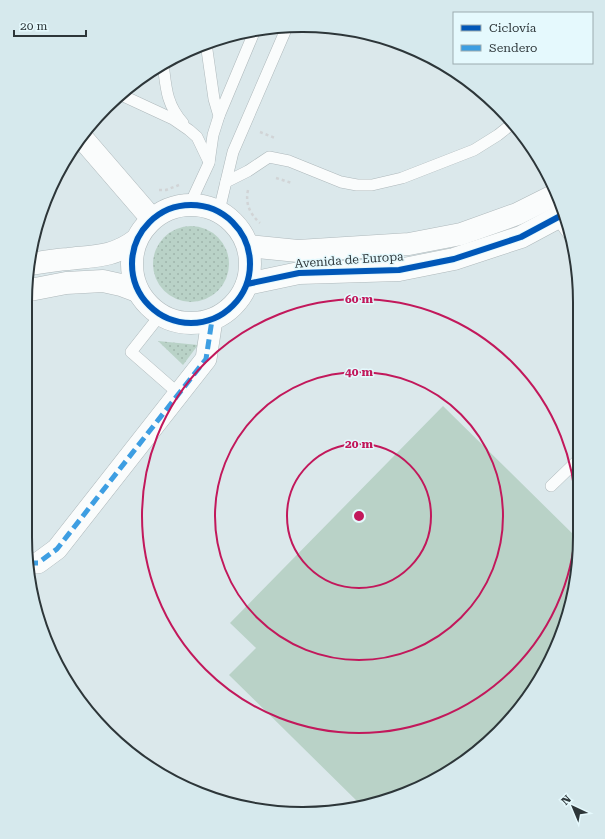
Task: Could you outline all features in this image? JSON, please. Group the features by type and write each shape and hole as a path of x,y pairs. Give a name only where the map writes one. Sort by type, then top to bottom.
{"street":[{"path":"85,142 152,219"},
{"name":"Avenida de Europa","path":"248,246 298,251 409,244 468,231 517,214 551,197"},
{"path":"190,204 205,206 219,211 231,220 241,232 248,246 251,265 247,284 239,299 226,311 212,320 190,324 169,320 150,308 137,291 132,274 132,257 136,240 143,228 152,219 170,208 190,204"},
{"name":"Avenida de Europa","path":"247,284 299,273 399,270 454,259 561,224"},
{"path":"35,263 106,254 125,248 136,240"},
{"path":"33,289 66,283 103,281 121,285 137,291"},
{"path":"33,563 38,563 57,549 206,359 212,320"}],"lane":[{"path":"219,211 233,152 285,33"},
{"path":"190,204 209,163 213,135 219,116 252,37"},
{"path":"207,50 214,99 219,116"},
{"path":"164,70 168,98 176,115 189,130"},
{"path":"126,97 173,119 189,130 197,137 209,163"},
{"path":"226,182 248,171 269,157 289,161 341,182 357,185 372,185 402,178 474,150 508,127"},
{"path":"161,314 131,352 178,394"},
{"path":"551,486 573,465"}],"path":[{"path":"245,125 280,140"},
{"path":"274,178 297,185"},
{"path":"157,190 166,190 180,184"},
{"path":"251,184 246,198 248,205 256,220 263,226"}],"green space":[{"path":"191,226 205,229 218,237 226,250 229,264 226,278 218,291 205,299 191,302 177,299 164,291 156,278 153,264 156,250 164,237 177,229"},
{"path":"158,341 198,345 183,365"},
{"path":"443,406 573,534 571,572 564,607 559,623 537,672 517,701 494,728 453,761 422,779 373,798 357,801 229,675 256,648 230,623"}],"marked path":[{"path":"34,563 38,563 57,549 206,359 212,320"}],"cycle path":[{"path":"191,205 214,209 233,222 246,241 250,264 246,287 233,306 214,319 191,323 168,319 149,306 136,287 132,264 136,241 149,222 168,209 191,205"},
{"path":"247,284 299,273 399,270 454,259 521,237 559,217"}]}
